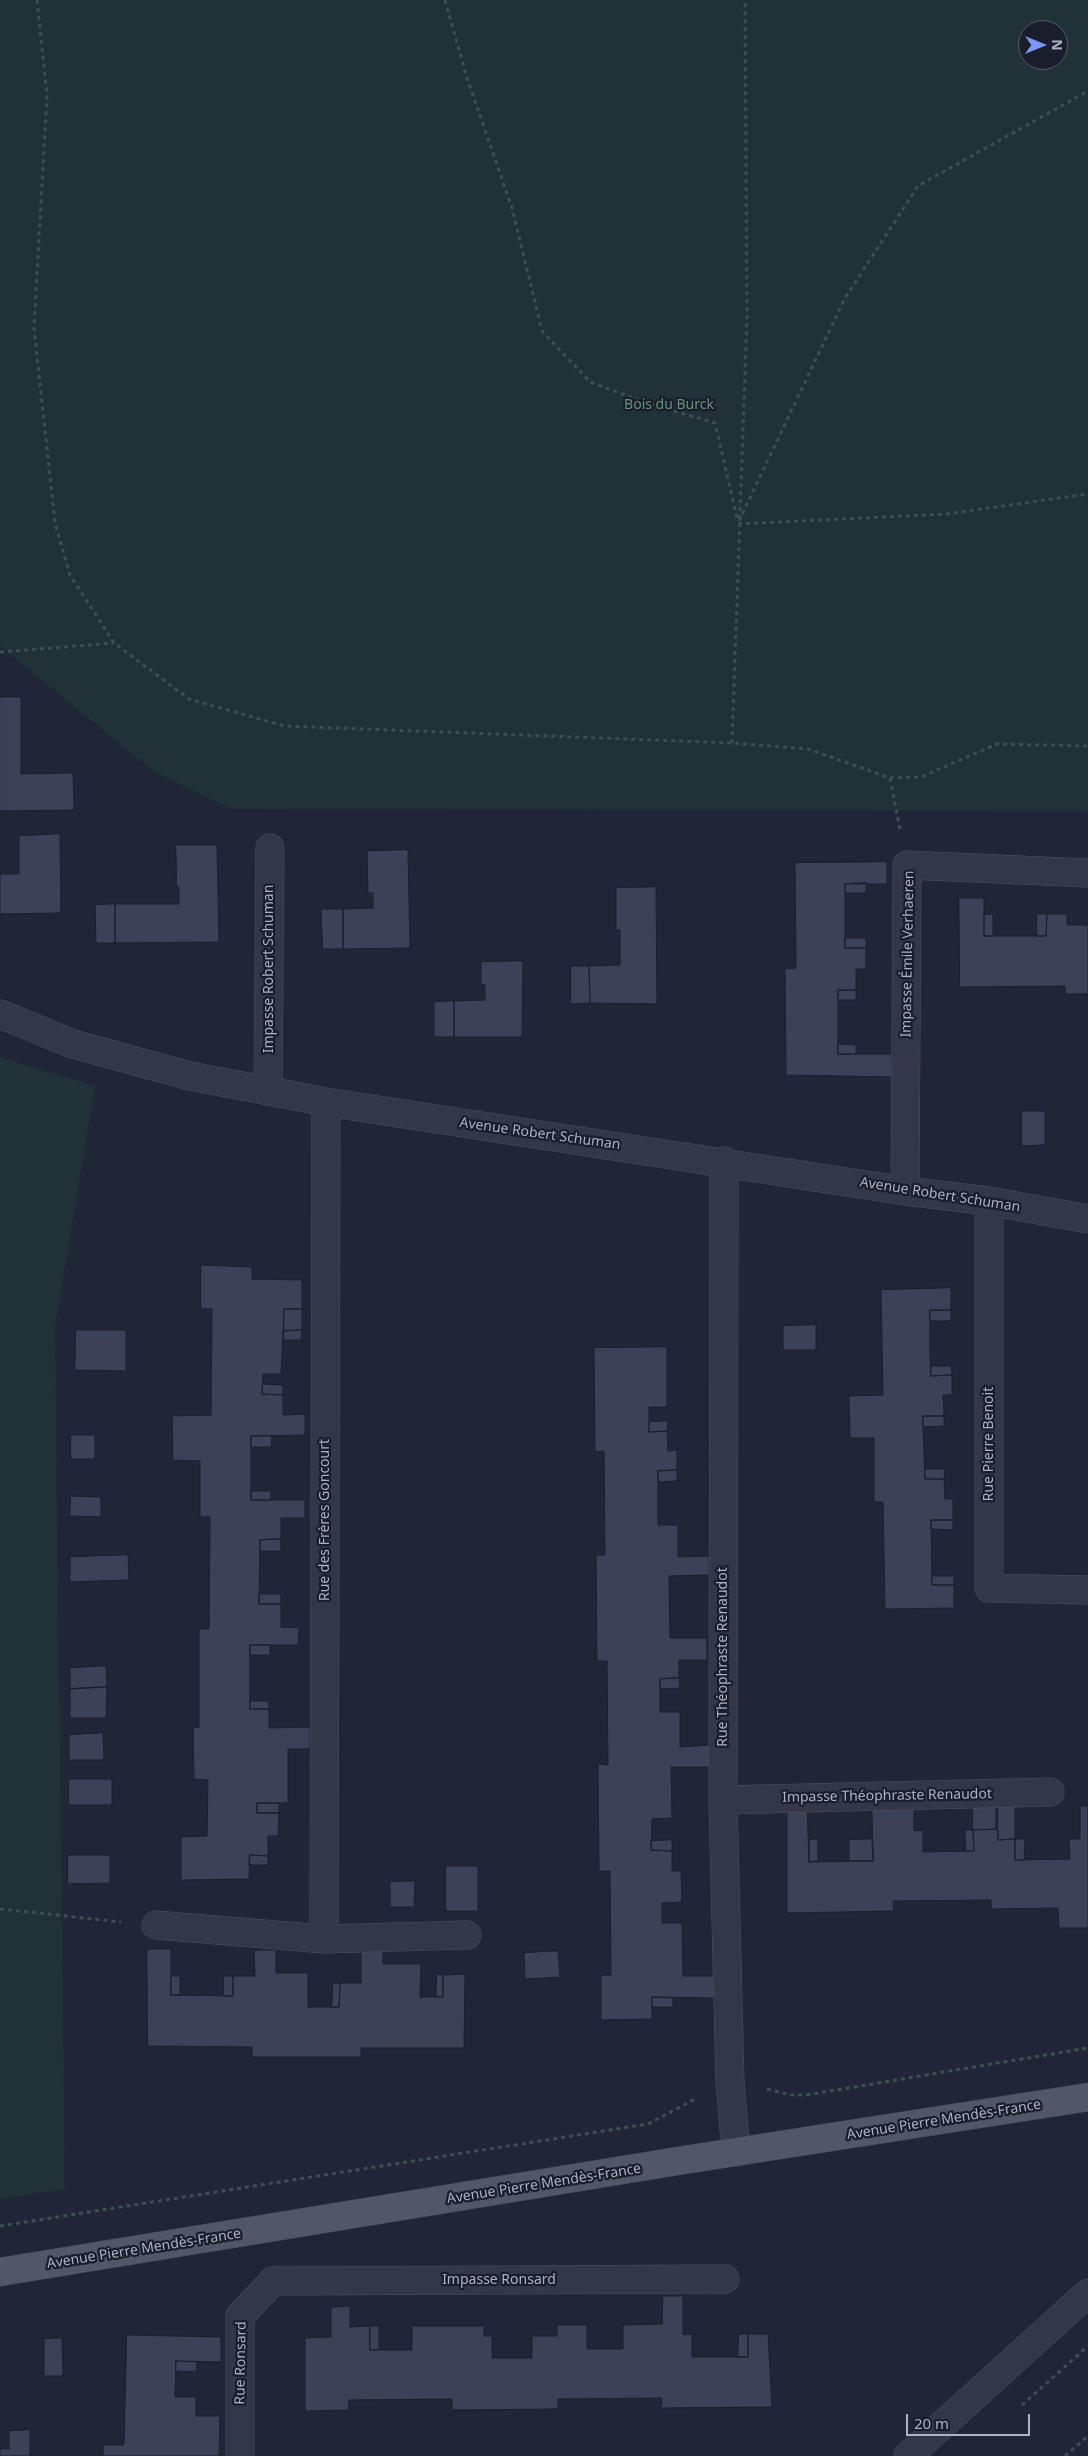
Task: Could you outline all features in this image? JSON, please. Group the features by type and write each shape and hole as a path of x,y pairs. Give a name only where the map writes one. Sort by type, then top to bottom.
{"main road":[{"name":"Avenue Pierre Mendès-France","path":"0,2272 736,2152 1088,2097"}],"street":[{"name":"Impasse Robert Schuman","path":"268,1090 270,848"},
{"name":"Impasse Émile Verhaeren","path":"905,1191 907,865 1088,873"},
{"name":"Avenue Robert Schuman","path":"0,1014 73,1044 190,1076 326,1102 724,1161 1088,1219"},
{"name":"Rue des Frères Goncourt","path":"324,1939 326,1102"},
{"name":"Rue Théophraste Renaudot","path":"724,1161 723,1800 730,2082 736,2152"},
{"name":"Rue Pierre Benoit","path":"989,1202 989,1588 1088,1590"},
{"name":"Impasse Théophraste Renaudot","path":"723,1800 1050,1792"},
{"path":"156,1925 324,1939 467,1935"},
{"name":"Impasse Ronsard","path":"273,2282 725,2278"},
{"name":"Rue Ronsard","path":"240,2456 240,2316 273,2282"},
{"path":"908,2456 1088,2293"}],"path":[{"path":"37,0 47,96 34,328 54,523 70,575 114,643 189,699 284,726 732,743 808,748 890,778 921,776 997,744 1088,746"},
{"path":"445,0 467,78 512,208 542,331 590,382 644,402 715,423 738,524"},
{"path":"732,743 738,524 747,316 744,0"},
{"path":"738,524 845,298 918,186 1088,91"},
{"path":"738,524 946,514 1088,494"},
{"path":"0,652 114,643"},
{"path":"890,778 907,865"},
{"path":"0,1909 156,1925"},
{"path":"765,2089 791,2095 806,2096 1088,2048"},
{"path":"0,2226 648,2124 698,2098"},
{"path":"1018,2408 1088,2346"},
{"path":"1065,2456 1088,2436"}],"green space":[{"name":"Bois du Burck","path":"0,0 1088,0 1088,811 232,809 153,771 0,646"},
{"path":"0,1057 95,1086 55,1326 65,2189 0,2199"}],"building":[{"path":"0,697 21,697 21,774 73,773 74,810 0,811"},
{"path":"60,834 61,913 0,914 0,874 19,874 19,836"},
{"path":"176,845 217,845 219,942 115,943 115,904 179,904"},
{"path":"408,850 410,948 343,949 343,909 373,908 373,893 368,893 367,851"},
{"path":"887,862 887,884 845,884 845,948 866,948 866,969 856,969 856,990 838,990 838,1054 891,1054 892,1077 786,1075 785,969 796,968 795,863"},
{"path":"866,883 866,893 845,893 845,884"},
{"path":"656,887 657,1004 590,1003 589,966 620,965 620,930 616,930 616,888"},
{"path":"959,898 984,898 984,936 1046,936 1047,914 1067,914 1067,925 1088,925 1088,994 1065,994 1065,986 960,987"},
{"path":"115,904 115,943 96,943 95,905"},
{"path":"321,909 343,909 343,949 323,949"},
{"path":"993,914 993,936 984,936 984,915"},
{"path":"1037,914 1047,914 1046,936 1037,936"},
{"path":"845,938 866,938 866,948 845,948"},
{"path":"523,961 522,1037 454,1037 454,1001 485,1000 485,985 481,984 481,962"},
{"path":"571,966 589,966 590,1003 571,1004"},
{"path":"838,990 856,990 856,1000 838,1000"},
{"path":"454,1001 454,1037 434,1037 434,1002"},
{"path":"838,1044 856,1045 856,1054 838,1054"},
{"path":"1022,1111 1045,1111 1045,1145 1022,1146"},
{"path":"201,1265 252,1267 252,1279 302,1280 302,1309 284,1309 281,1374 263,1374 262,1394 283,1395 283,1415 305,1414 305,1435 251,1436 251,1500 305,1500 305,1518 281,1518 281,1539 260,1540 259,1604 281,1604 281,1627 299,1628 298,1645 250,1645 250,1709 269,1709 269,1728 310,1727 310,1749 288,1749 288,1803 257,1803 257,1813 279,1813 278,1836 268,1836 268,1856 250,1855 249,1879 181,1880 181,1837 207,1836 208,1780 194,1779 193,1728 199,1727 199,1629 209,1629 210,1517 200,1517 200,1461 173,1460 172,1416 211,1415 212,1309 201,1309"},
{"path":"951,1288 951,1310 930,1310 930,1355 931,1376 952,1375 952,1395 943,1395 944,1416 923,1416 923,1427 925,1479 944,1479 945,1499 953,1499 953,1520 931,1520 932,1585 954,1585 954,1608 885,1609 883,1502 874,1502 874,1438 850,1438 849,1396 883,1395 881,1290"},
{"path":"284,1309 302,1309 302,1330 284,1331"},
{"path":"930,1310 951,1310 951,1321 930,1321"},
{"path":"816,1325 816,1350 783,1350 783,1326"},
{"path":"76,1330 126,1330 126,1371 75,1370"},
{"path":"302,1330 301,1340 283,1340 284,1331"},
{"path":"667,1347 667,1407 649,1407 649,1432 667,1431 668,1451 677,1450 677,1470 658,1471 658,1525 678,1525 678,1557 709,1556 709,1575 669,1576 670,1638 707,1638 707,1660 679,1660 679,1678 660,1679 660,1712 680,1712 680,1747 712,1745 712,1767 671,1767 672,1818 652,1819 651,1850 672,1851 672,1871 681,1871 682,1902 662,1903 662,1923 682,1923 683,1976 716,1976 716,1998 652,1997 652,2019 601,2020 601,1975 611,1975 610,1871 599,1871 598,1764 608,1765 607,1661 597,1661 596,1555 605,1555 604,1451 595,1452 594,1348"},
{"path":"931,1366 951,1366 952,1375 931,1376"},
{"path":"263,1384 283,1385 283,1395 262,1394"},
{"path":"923,1416 944,1416 944,1426 923,1427"},
{"path":"668,1421 667,1431 649,1432 649,1422"},
{"path":"71,1435 95,1435 95,1459 71,1459"},
{"path":"251,1436 272,1436 271,1447 251,1447"},
{"path":"925,1469 945,1469 944,1479 925,1479"},
{"path":"677,1470 677,1481 658,1482 658,1471"},
{"path":"251,1491 271,1491 271,1500 251,1500"},
{"path":"71,1496 101,1497 101,1517 70,1516"},
{"path":"931,1520 953,1520 953,1530 931,1529"},
{"path":"281,1539 281,1551 260,1551 260,1540"},
{"path":"128,1555 129,1580 70,1582 70,1557"},
{"path":"932,1576 954,1576 954,1585 932,1585"},
{"path":"259,1594 281,1594 281,1604 259,1604"},
{"path":"250,1645 270,1645 270,1655 250,1655"},
{"path":"106,1666 107,1687 70,1689 70,1668"},
{"path":"679,1678 680,1688 660,1689 660,1679"},
{"path":"107,1687 106,1718 70,1718 70,1689"},
{"path":"250,1701 269,1701 269,1709 250,1709"},
{"path":"103,1733 104,1760 69,1760 69,1735"},
{"path":"69,1779 112,1779 112,1805 69,1805"},
{"path":"257,1803 279,1803 279,1813 257,1813"},
{"path":"872,1805 914,1805 914,1831 923,1830 923,1852 974,1851 973,1830 998,1829 998,1840 1015,1839 1015,1860 1070,1859 1069,1839 1080,1839 1080,1806 1088,1806 1088,1928 1059,1928 1058,1908 991,1909 991,1900 893,1901 894,1911 787,1913 787,1806 807,1806 809,1862 873,1861"},
{"path":"973,1806 996,1806 996,1829 973,1830"},
{"path":"998,1806 1015,1806 1015,1839 998,1840"},
{"path":"965,1830 973,1830 974,1851 966,1851"},
{"path":"818,1839 818,1861 809,1862 809,1840"},
{"path":"872,1839 873,1861 849,1861 849,1840"},
{"path":"1015,1839 1025,1839 1024,1860 1015,1860"},
{"path":"672,1840 672,1851 651,1850 651,1841"},
{"path":"68,1855 110,1855 110,1883 68,1884"},
{"path":"250,1855 268,1856 268,1865 249,1865"},
{"path":"446,1866 478,1866 478,1911 446,1911"},
{"path":"415,1881 414,1907 390,1907 390,1882"},
{"path":"147,1949 171,1949 171,1995 233,1996 233,1976 255,1976 254,1950 276,1950 276,1973 308,1973 308,2007 339,2007 340,1983 361,1983 361,1950 383,1951 383,1964 421,1964 420,1997 443,1997 443,1975 465,1974 464,2048 361,2048 361,2057 252,2057 252,2047 148,2046"},
{"path":"558,1951 560,1977 525,1979 524,1953"},
{"path":"437,1974 443,1975 443,1997 436,1996"},
{"path":"171,1976 180,1976 180,1995 171,1995"},
{"path":"224,1976 233,1976 233,1996 224,1996"},
{"path":"333,1983 340,1983 339,2007 332,2007"},
{"path":"652,1997 673,1998 673,2007 652,2007"},
{"path":"663,2296 683,2296 683,2335 692,2334 692,2357 748,2357 748,2334 768,2334 772,2407 661,2408 662,2398 558,2399 558,2409 452,2410 452,2399 349,2400 348,2410 305,2411 305,2338 331,2337 331,2307 350,2306 350,2327 370,2326 370,2350 412,2350 412,2326 484,2326 484,2336 492,2336 492,2358 532,2358 532,2336 557,2336 557,2325 587,2325 587,2349 623,2349 623,2325 662,2324"},
{"path":"370,2326 379,2326 379,2350 370,2350"},
{"path":"739,2334 748,2334 748,2357 738,2357"},
{"path":"127,2335 221,2337 221,2362 176,2361 175,2397 196,2397 196,2416 220,2416 219,2456 103,2456 103,2445 123,2445 124,2442"},
{"path":"62,2338 63,2376 44,2376 44,2339"},
{"path":"176,2361 197,2362 196,2372 176,2371"},
{"path":"30,2430 30,2456 0,2456 0,2449 9,2449 9,2431"}]}
